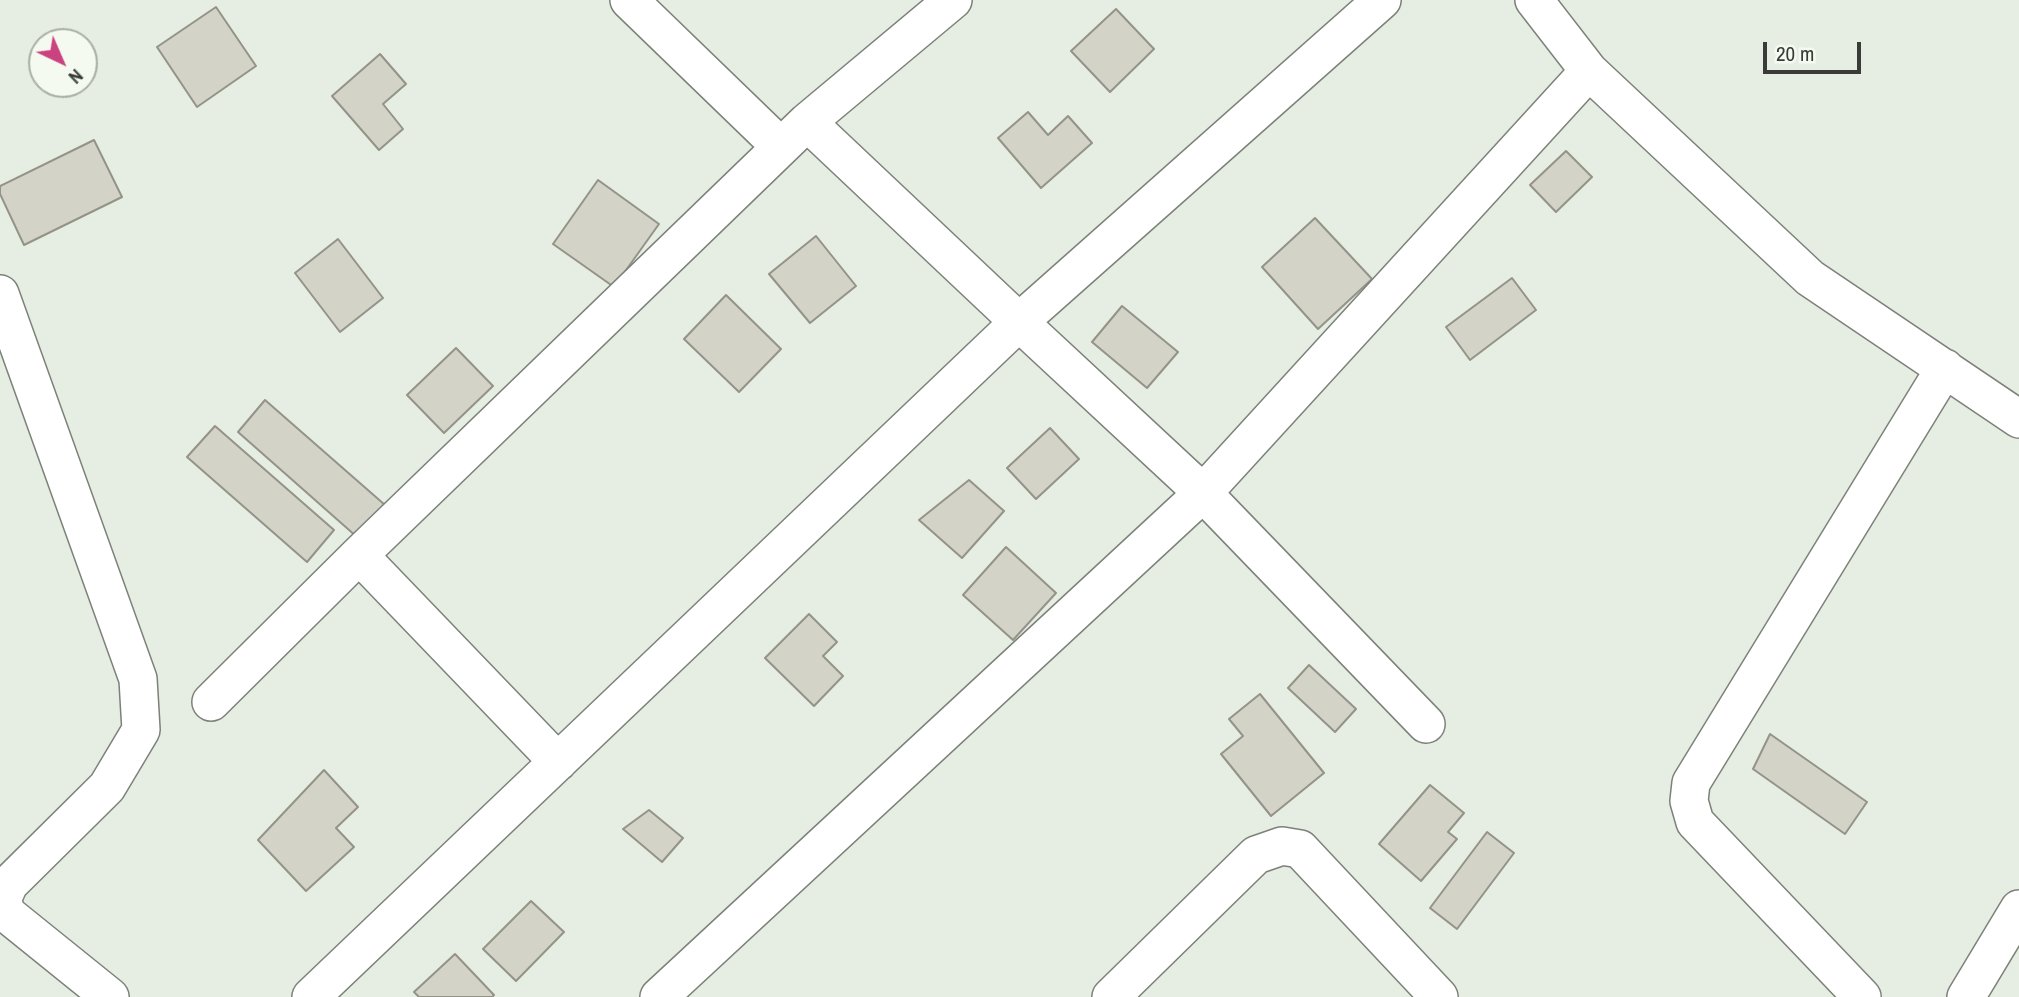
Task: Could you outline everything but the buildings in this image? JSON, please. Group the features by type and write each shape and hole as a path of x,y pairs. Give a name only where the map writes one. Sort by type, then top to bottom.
{"street":[{"path":"629,0 781,147"},
{"path":"211,702 359,555 807,122 953,0"},
{"path":"311,997 1019,322 1382,0"},
{"path":"1534,0 1589,71 1810,278 2019,419"},
{"path":"659,997 1203,493 1589,71"},
{"path":"807,122 1203,493 1426,723"},
{"path":"0,294 138,679 141,730 107,787 9,884 2,900 7,914 110,997"},
{"path":"1862,997 1695,822 1689,801 1691,783 1945,368"},
{"path":"359,555 558,761"},
{"path":"1111,997 1256,855 1282,846 1300,849 1439,997"},
{"path":"1966,997 2019,909"}]}
